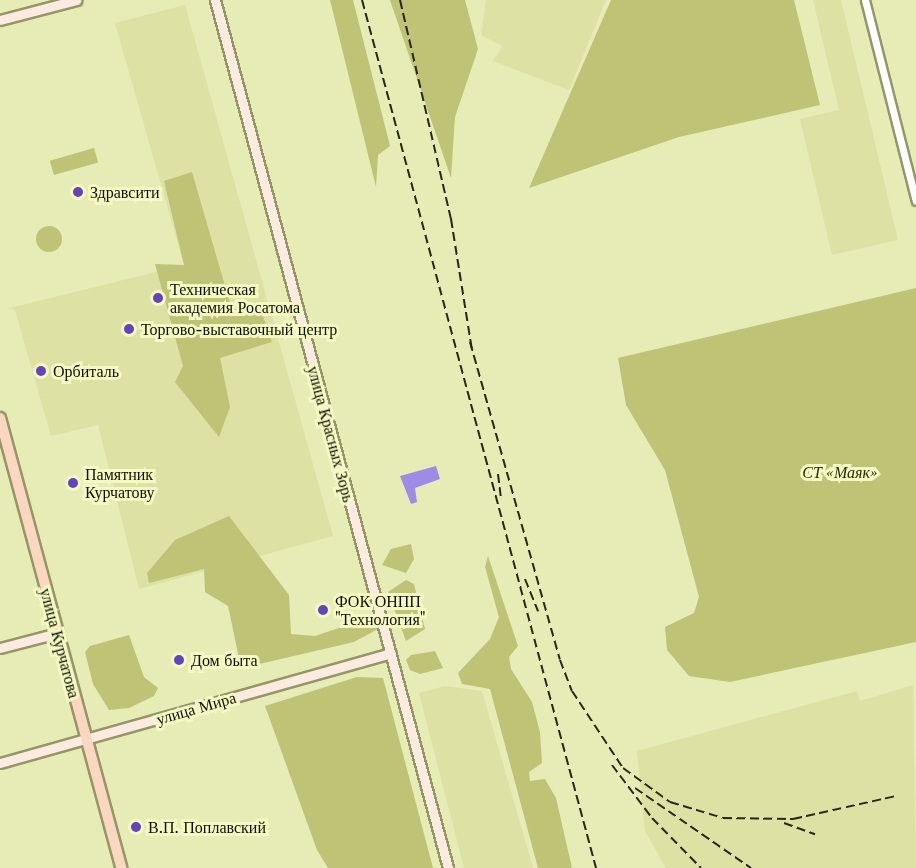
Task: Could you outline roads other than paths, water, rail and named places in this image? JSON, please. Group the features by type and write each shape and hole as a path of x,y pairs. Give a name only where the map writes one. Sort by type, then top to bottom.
{"main road":[{"name":"улица Курчатова","path":"0,418 121,868"}],"street":[{"path":"0,20 76,0"},
{"name":"улица Красных Зорь","path":"215,0 448,868"},
{"path":"865,0 916,201"},
{"path":"0,648 57,633"},
{"name":"улица Мира","path":"0,763 391,653"}],"railway":[{"path":"362,0 596,868"},
{"path":"400,0 451,219 472,350"},
{"path":"470,342 560,660 572,691 623,768 670,802 723,818 793,819 896,796"},
{"path":"498,474 501,500"},
{"path":"525,579 538,612"},
{"path":"612,765 652,818 701,868"},
{"path":"635,788 751,868"},
{"path":"784,823 815,834"}],"place":[{"name":"Здравсити","path":"78,192"},
{"name":"Техническая академия Росатома","path":"158,298"},
{"name":"Торгово-выставочный центр","path":"129,329"},
{"name":"Орбиталь","path":"41,371"},
{"name":"Памятник Курчатову","path":"73,483"},
{"name":"ФОК ОНПП \"Технология\"","path":"323,610"},
{"name":"Дом быта","path":"179,660"},
{"name":"В.П. Поплавский","path":"136,827"}],"park label":[{"name":"СТ «Маяк»","path":"840,472"}]}
